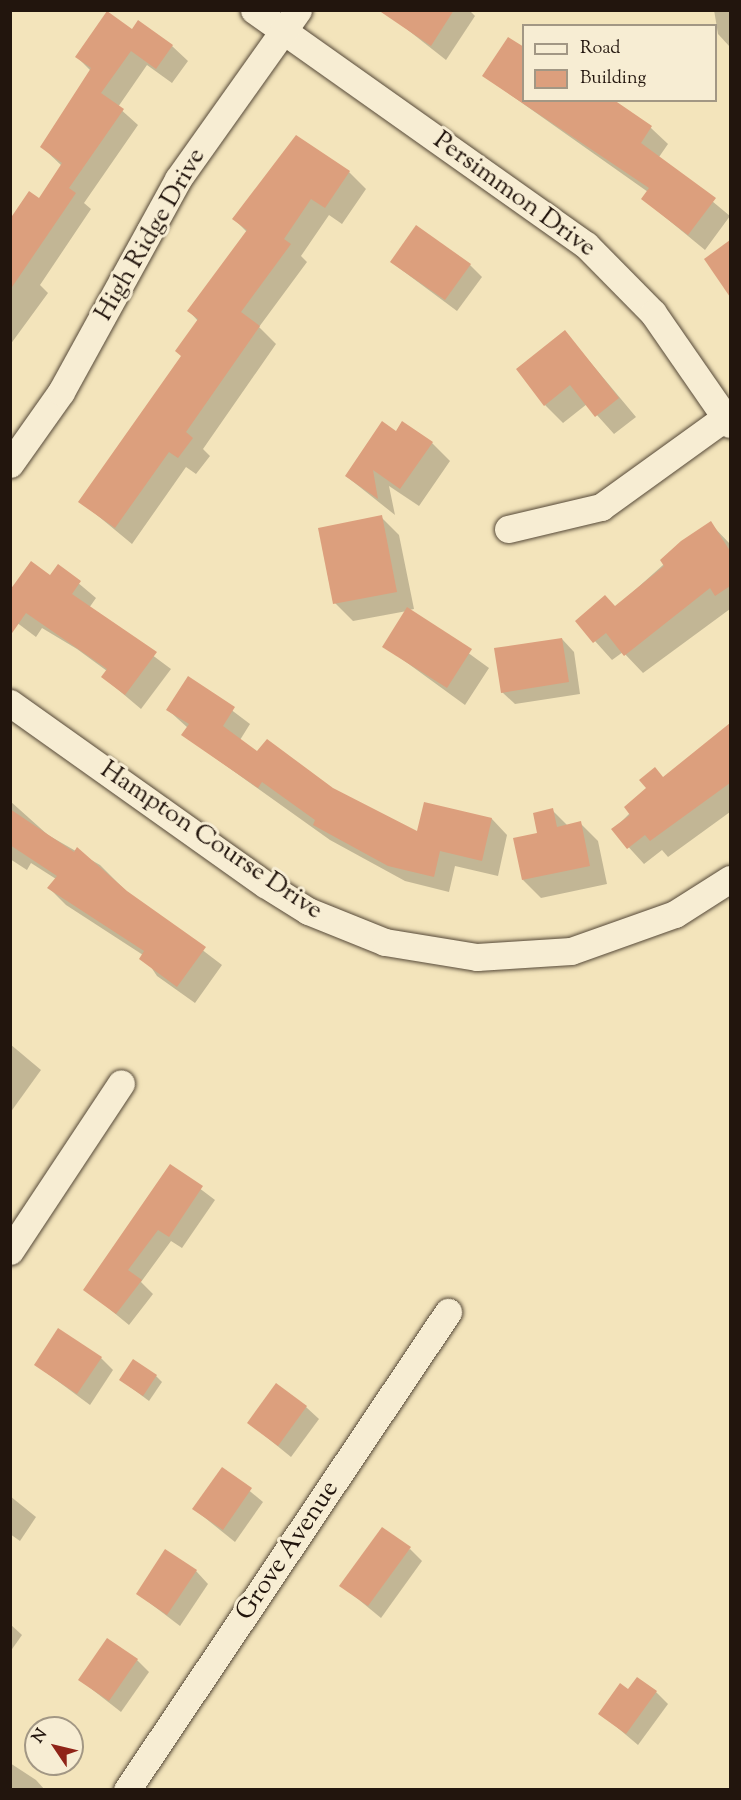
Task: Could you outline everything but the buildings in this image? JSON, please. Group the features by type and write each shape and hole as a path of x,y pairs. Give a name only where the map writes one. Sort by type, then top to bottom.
{"street":[{"name":"Persimmon Drive","path":"254,10 290,21 603,260 653,313 729,419"},
{"name":"High Ridge Drive","path":"10,464 61,392 178,179 290,21"},
{"path":"508,529 600,507 729,419"},
{"name":"Hampton Course Drive","path":"10,703 265,884 308,911 385,942 477,957 571,951 675,914 730,879"},
{"path":"10,1251 121,1083"},
{"name":"Grove Avenue","path":"127,1790 448,1312"}]}
